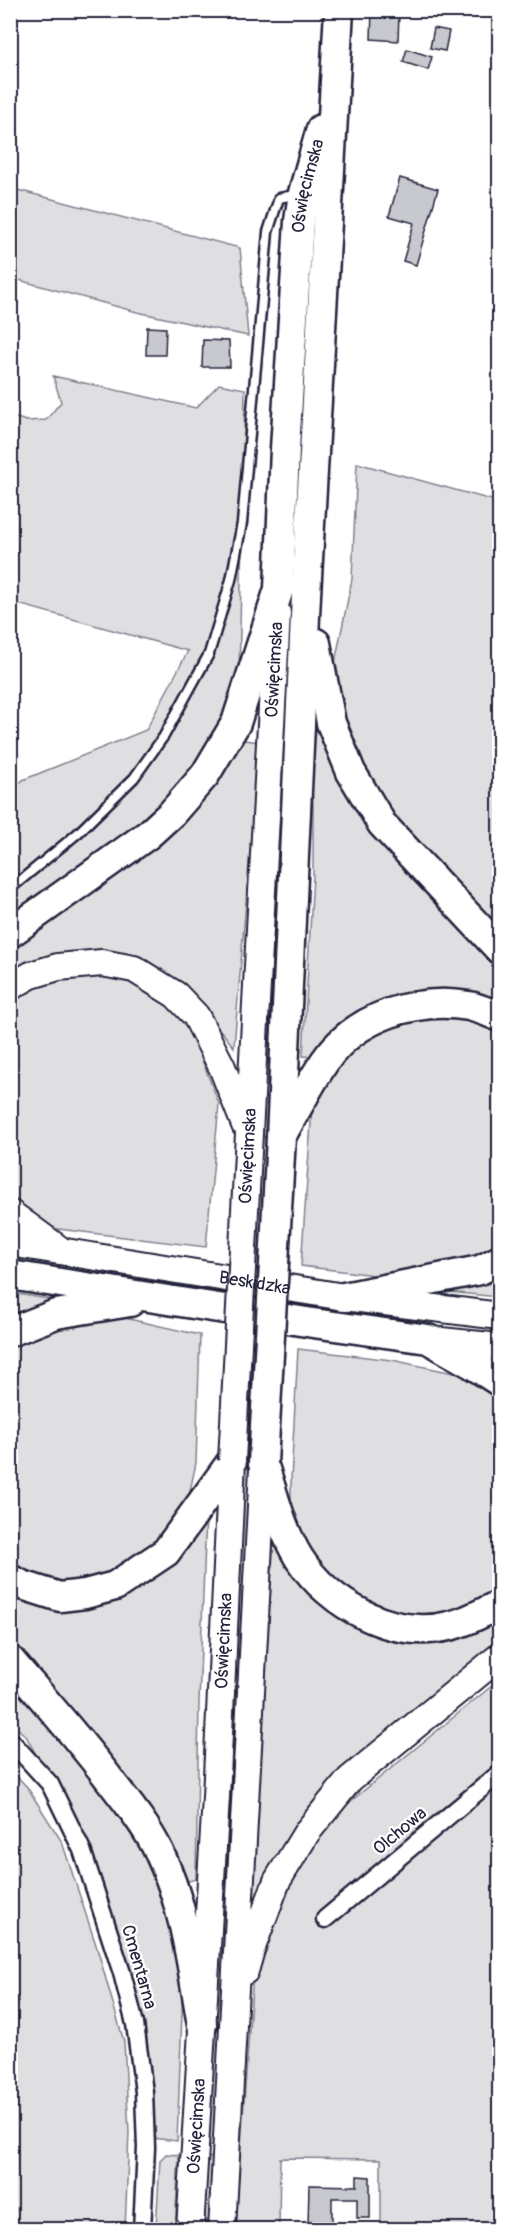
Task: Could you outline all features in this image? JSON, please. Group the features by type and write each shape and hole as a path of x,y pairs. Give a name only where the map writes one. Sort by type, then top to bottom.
{"highway":[{"name":"Oświęcimska","path":"263,1463 281,1137 306,595 327,259 339,10"},
{"name":"Oświęcimska","path":"279,589 285,449 303,193 334,87"},
{"path":"10,933 149,834 172,813 205,775 236,723 279,589"},
{"path":"306,595 331,723 351,772 382,824 500,950"},
{"path":"281,1137 326,1059 350,1035 380,1017 414,1006 441,1004 470,1006 500,1017"},
{"path":"344,1297 480,1270 500,1260"},
{"name":"Beskidzka","path":"10,1275 428,1340"},
{"path":"10,1332 56,1314 156,1298"},
{"path":"428,1340 500,1382"},
{"path":"10,1579 60,1597 85,1594 115,1586 166,1552 232,1461"},
{"path":"263,1463 286,1532 299,1559 327,1591 355,1611 383,1623 415,1628 449,1627 500,1604"},
{"path":"10,1660 96,1762 144,1824 160,1853 173,1885 188,1944 202,2025"}],"main road":[{"name":"Oświęcimska","path":"190,2229 216,1797 279,589"},
{"path":"10,987 32,975 58,967 102,963 134,969 176,995 196,1016 222,1067 249,1133"},
{"path":"10,1213 64,1252"},
{"name":"Beskidzka","path":"10,1244 344,1297 500,1316"},
{"name":"Beskidzka","path":"428,1340 500,1347"},
{"name":"Oświęcimska","path":"222,2229 263,1463"},
{"path":"233,2018 251,1950 278,1881 307,1832 350,1779 500,1656"}],"street":[{"name":"Cmentarna","path":"10,1740 50,1784 82,1850 122,1973 135,2024 144,2092 146,2148 142,2229"},
{"name":"Olchowa","path":"325,1919 500,1773"}],"lane":[{"path":"10,889 78,833 134,778 164,736 209,654 231,580 242,523 268,232 279,198 303,193"}],"shaded area":[{"path":"10,188 240,248 248,336 137,312 11,278"},
{"path":"53,376 196,408 219,384 245,389 239,677 220,720 185,779 140,823 11,913 10,791 23,780 146,730 188,651 11,602 11,416 26,421 46,420 61,402"},
{"path":"357,463 499,502 499,935 389,820 356,766 330,687 352,579"},
{"path":"314,680 328,735 499,962 500,1003 466,995 317,1057 303,1056 313,876 313,803 309,750"},
{"path":"237,739 259,742 234,1047 208,1015 155,970 11,977 10,948 147,851"},
{"path":"96,970 146,986 186,1018 219,1104 206,1247 50,1228 11,1201 11,1000 19,992 39,981"},
{"path":"415,1014 473,1016 499,1029 499,1251 428,1272 374,1275 301,1266 312,1108 331,1065 368,1034"},
{"path":"499,1274 499,1297 448,1292 448,1286"},
{"path":"11,1293 55,1300 11,1320"},
{"path":"116,1316 200,1335 196,1463 189,1496 169,1533 106,1582 66,1587 11,1569 10,1341 46,1326"},
{"path":"298,1349 392,1360 472,1377 499,1400 500,1594 495,1600 415,1623 336,1590 291,1524"},
{"path":"242,1461 251,1463 217,2147 206,2146"},
{"path":"206,1514 199,1703 196,1879 185,1882 11,1648 10,1590 66,1606"},
{"path":"274,1534 296,1572 345,1622 397,1639 499,1613 499,1648 289,1842 252,1905"},
{"path":"499,1680 499,2229 381,2229 381,2159 280,2158 279,2229 235,2230 253,1973 271,1918 301,1862 334,1815"},
{"path":"10,1681 123,1810 166,1893 183,1988 177,2141 152,2138 147,2039 101,1877 26,1736 11,1723"},
{"path":"10,1769 27,1787 62,1842 97,1948 124,2042 129,2132 125,2229 11,2229"},
{"path":"166,2154 179,2155 175,2229 156,2229 160,2160"},
{"path":"206,2157 215,2158 212,2229 202,2230"}],"building":[{"path":"372,11 399,13 398,41 371,39"},
{"path":"434,28 449,31 445,51 430,48"},
{"path":"407,49 432,57 428,70 403,62"},
{"path":"400,178 438,189 416,265 403,261 414,223 389,216"},
{"path":"147,327 166,328 165,355 146,355"},
{"path":"203,340 229,341 230,367 202,367"},
{"path":"357,2176 370,2177 370,2218 357,2218 357,2198 332,2198 332,2229 308,2228 309,2185 357,2186"}]}
